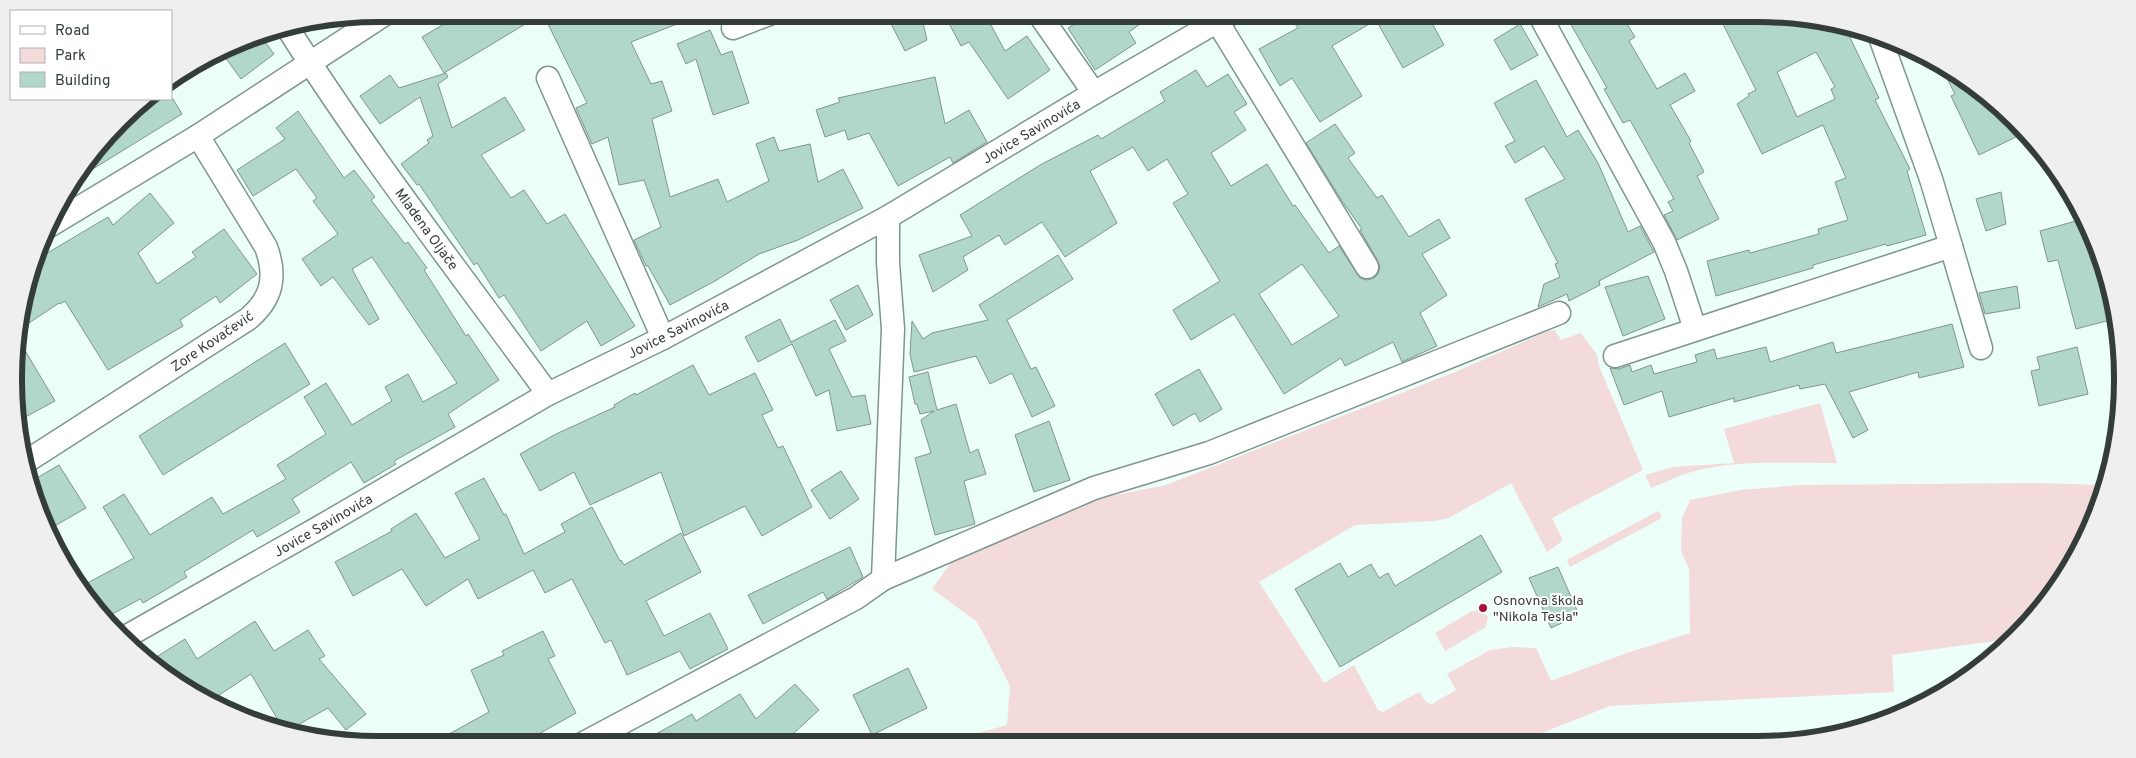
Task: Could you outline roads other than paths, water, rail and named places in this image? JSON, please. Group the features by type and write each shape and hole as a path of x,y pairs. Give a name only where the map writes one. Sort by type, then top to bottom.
{"street":[{"path":"60,219 198,136 372,22"},
{"path":"733,28 749,22"},
{"path":"1045,22 1094,93"},
{"name":"Jovice Savinovića","path":"130,634 548,394 663,338 888,217 1215,22"},
{"path":"1227,22 1367,267"},
{"path":"1543,22 1664,242 1696,329"},
{"name":"Mladena Oljače","path":"291,34 402,195 548,394"},
{"path":"1883,46 1928,170 1981,348"},
{"path":"548,78 663,338"},
{"name":"Zore Kovačević","path":"31,457 248,319 259,310 267,299 272,271 266,247 198,136"},
{"path":"883,579 893,329 888,263 888,217"},
{"path":"1615,356 1950,246"},
{"path":"597,736 856,598 883,579 1094,488 1209,453 1559,313"}],"place":[{"name":"Osnovna škola \"Nikola Tesla\"","path":"1483,608"}]}
